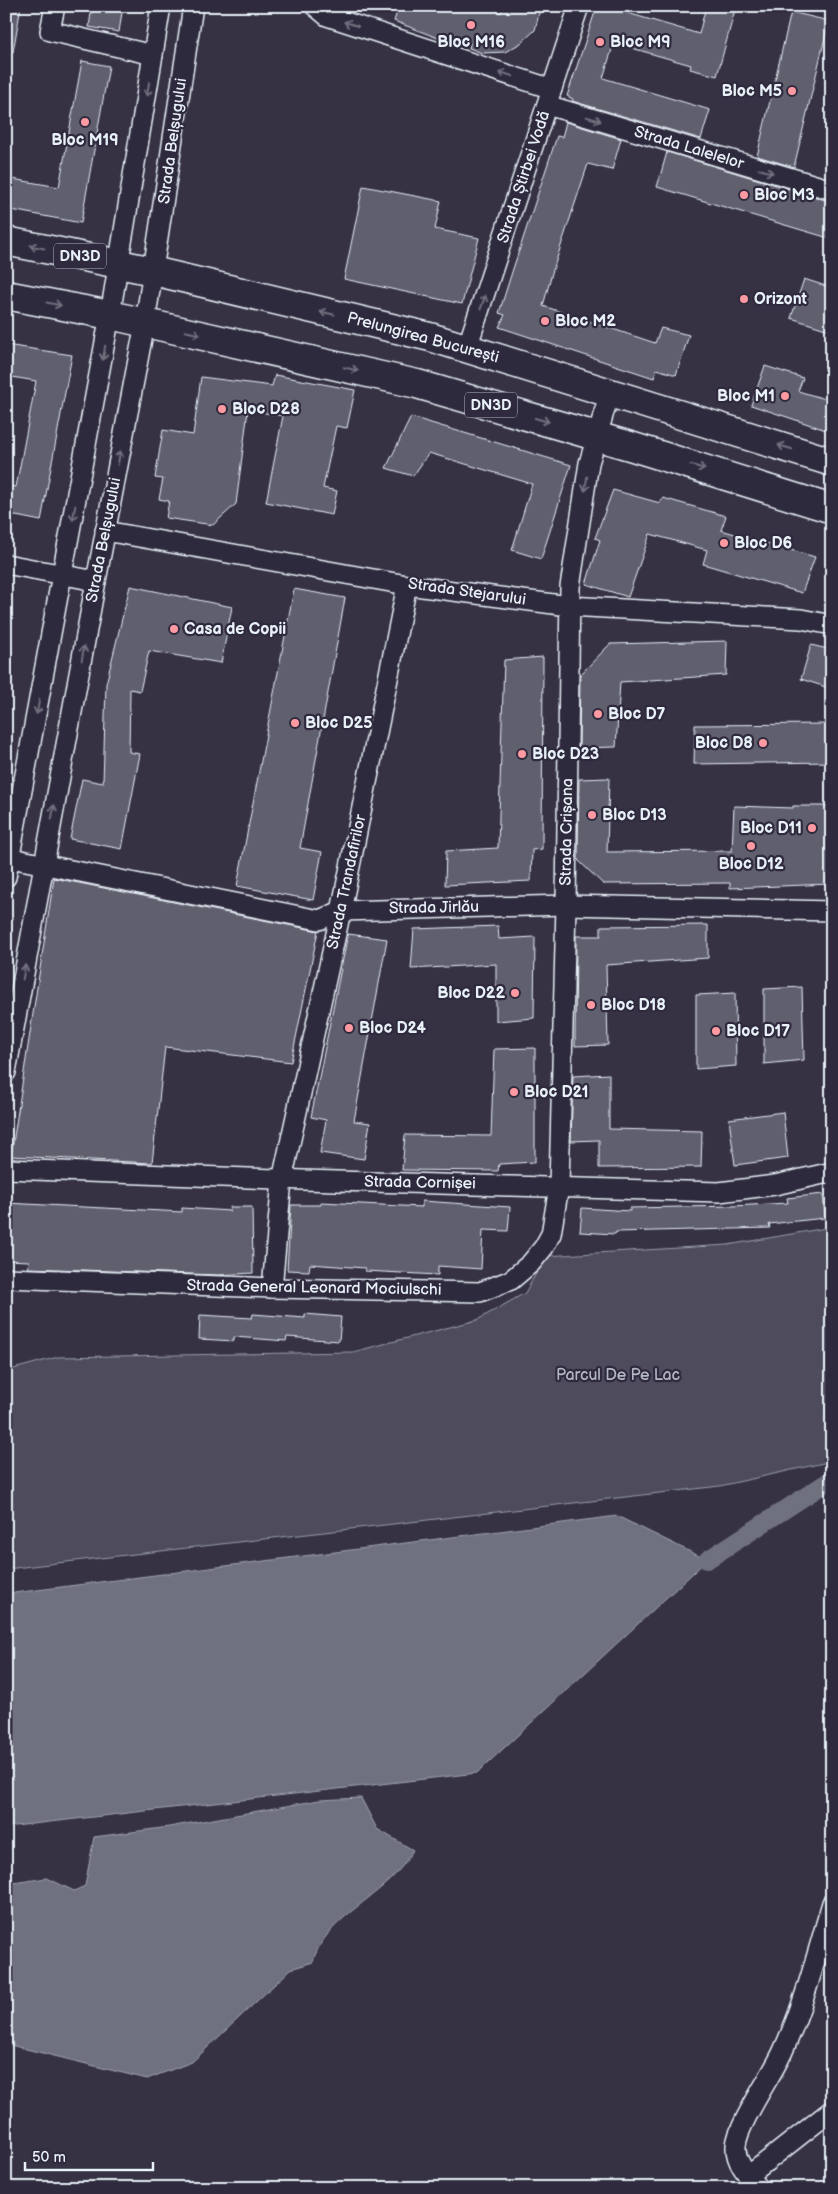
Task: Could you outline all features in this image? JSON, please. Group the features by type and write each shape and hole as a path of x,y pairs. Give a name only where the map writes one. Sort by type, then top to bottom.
{"main road":[{"name":"Prelungirea București","path":"6,241 119,263 467,348 832,462"},
{"name":"DN3D","path":"6,295 110,315 417,384 832,508"}],"street":[{"path":"55,6 50,31 153,55"},
{"name":"Strada Belșugului","path":"6,877 8,857 63,575 110,315 161,6"},
{"name":"Strada Belșugului","path":"6,1072 145,323 193,6"},
{"name":"Strada Lalelelor","path":"315,6 327,16 550,97 832,190"},
{"name":"Strada Știrbei Vodă","path":"467,348 579,6"},
{"name":"Strada Crișana","path":"559,1187 566,905 570,587 589,463 610,392"},
{"name":"Strada Stejarului","path":"105,531 408,584 569,606 801,619 832,625"},
{"path":"6,564 96,581"},
{"name":"Strada Trandafirilor","path":"272,1288 282,1180 341,910 408,584"},
{"name":"Strada Jirlău","path":"8,857 319,920 341,910 566,905 832,911"},
{"name":"Strada Cornișei","path":"6,1169 282,1180 719,1192 775,1185 832,1172"},
{"name":"Strada General Leonard Mociulschi","path":"6,1278 272,1288 480,1292 511,1280 531,1263 544,1247 551,1234 559,1187"},
{"path":"832,1903 816,1961 783,2052 744,2123 736,2143 736,2154 740,2163 754,2182 832,2110"}],"green space":[{"name":"Parcul De Pe Lac","path":"832,1227 832,1461 720,1486 6,1569 6,1371 58,1357 353,1352 477,1320 525,1293 546,1256 728,1245"}],"water":[{"path":"617,1516 707,1560 477,1773 6,1827 6,1594"},
{"path":"361,1798 377,1829 413,1850 410,1855 400,1870 332,1929 317,1950 313,1962 291,1969 192,2062 147,2079 6,2044 6,1884 47,1878 74,1891 85,1886 94,1837 169,1827 319,1800"}],"building":[{"path":"6,6 21,6 13,52 6,51"},
{"path":"92,6 123,6 119,32 89,27"},
{"name":"Bloc M16","path":"399,6 483,6 501,13 503,6 541,6 535,30 521,43 505,52 482,53 469,48 470,43 441,32 438,38 394,21"},
{"path":"597,6 626,6 624,12 699,34 706,6 736,6 717,76 690,69 691,65 614,43 603,78 710,110 701,139 572,101 573,99 567,96"},
{"name":"Bloc M5","path":"791,12 829,21 794,167 757,156"},
{"name":"Bloc M19","path":"82,61 109,66 81,223 6,209 6,178 59,187"},
{"path":"566,122 621,139 612,170 588,164 543,306 655,343 661,328 689,335 676,375 657,369 654,378 499,327 505,315 499,313 512,272 557,136 562,137"},
{"name":"Bloc M3","path":"667,152 832,202 832,239 657,187"},
{"path":"363,186 441,201 435,229 479,238 462,304 344,279"},
{"path":"804,279 832,288 832,331 791,318"},
{"path":"6,345 72,355 41,521 6,514 6,485 16,487 36,381 6,376"},
{"name":"Bloc M1","path":"765,366 803,378 798,391 832,401 832,432 751,405"},
{"path":"275,375 355,390 347,428 336,426 323,488 337,491 332,515 266,502 283,416 248,410 236,504 213,525 166,518 169,501 159,499 163,479 155,478 163,430 193,435 201,377 272,386"},
{"path":"411,417 571,465 541,559 512,550 532,484 429,453 413,476 386,468"},
{"name":"Bloc D6","path":"613,490 660,503 663,498 726,516 721,530 815,557 802,593 703,564 707,550 650,534 628,597 586,584 600,540 595,538"},
{"path":"130,586 232,607 221,663 149,651 140,691 130,689 129,752 140,754 122,849 70,839 82,779 103,783 106,684"},
{"name":"Bloc D25","path":"294,589 345,598 300,848 322,852 313,900 237,886"},
{"name":"Bloc D7","path":"727,641 726,675 620,682 616,747 579,748 580,675 610,644"},
{"path":"811,645 832,650 832,689 801,679"},
{"name":"Bloc D23","path":"543,657 542,849 532,850 531,881 445,885 446,851 498,848 504,660"},
{"name":"Bloc D8","path":"832,724 832,762 694,764 695,725"},
{"path":"609,778 607,852 732,851 734,806 793,808 793,806 832,806 831,884 730,888 730,883 603,884 578,860 579,779"},
{"path":"54,878 318,931 291,1062 165,1047 152,1163 11,1156"},
{"name":"Bloc D18","path":"708,925 708,958 606,965 608,1045 575,1046 576,936 601,936 601,926"},
{"name":"Bloc D22","path":"498,926 499,939 535,937 534,1018 496,1021 496,964 411,969 414,929"},
{"name":"Bloc D24","path":"348,934 387,939 354,1121 370,1123 364,1159 320,1153 326,1120 311,1117"},
{"path":"802,987 804,1060 764,1064 764,989"},
{"name":"Bloc D17","path":"735,993 736,1066 696,1069 696,995"},
{"name":"Bloc D21","path":"535,1048 535,1162 499,1164 498,1171 402,1170 405,1135 491,1136 494,1049"},
{"path":"609,1074 609,1129 702,1131 701,1167 599,1168 599,1140 571,1141 573,1076"},
{"path":"783,1112 788,1158 735,1165 729,1119"},
{"path":"823,1194 825,1218 769,1224 770,1228 616,1232 615,1234 580,1232 582,1208 630,1211 630,1208 788,1203 787,1198"},
{"path":"422,1201 510,1207 508,1231 483,1230 481,1269 438,1266 438,1275 365,1271 365,1268 310,1264 309,1271 287,1270 291,1205 321,1205 321,1202 422,1207"},
{"path":"6,1203 182,1212 182,1208 230,1211 230,1207 252,1207 253,1273 218,1275 28,1268 29,1261 6,1260"},
{"path":"253,1314 305,1318 305,1314 341,1317 339,1341 287,1337 286,1341 234,1337 234,1341 199,1339 200,1315 252,1318"}],"waterway":[{"path":"707,1560 832,1479"}],"place":[{"name":"Bloc M16","path":"471,25"},
{"name":"Bloc M9","path":"600,42"},
{"name":"Bloc M5","path":"792,91"},
{"name":"Bloc M19","path":"85,122"},
{"name":"Bloc M3","path":"744,195"},
{"name":"Orizont","path":"744,299"},
{"name":"Bloc M2","path":"545,321"},
{"name":"Bloc M1","path":"785,396"},
{"name":"Bloc D28","path":"222,409"},
{"name":"Bloc D6","path":"724,543"},
{"name":"Casa de Copii","path":"174,629"},
{"name":"Bloc D7","path":"598,714"},
{"name":"Bloc D25","path":"295,723"},
{"name":"Bloc D8","path":"763,743"},
{"name":"Bloc D23","path":"522,754"},
{"name":"Bloc D13","path":"592,815"},
{"name":"Bloc D11","path":"812,828"},
{"name":"Bloc D12","path":"751,846"},
{"name":"Bloc D22","path":"515,993"},
{"name":"Bloc D18","path":"591,1005"},
{"name":"Bloc D24","path":"349,1028"},
{"name":"Bloc D17","path":"716,1031"},
{"name":"Bloc D21","path":"514,1092"}]}
